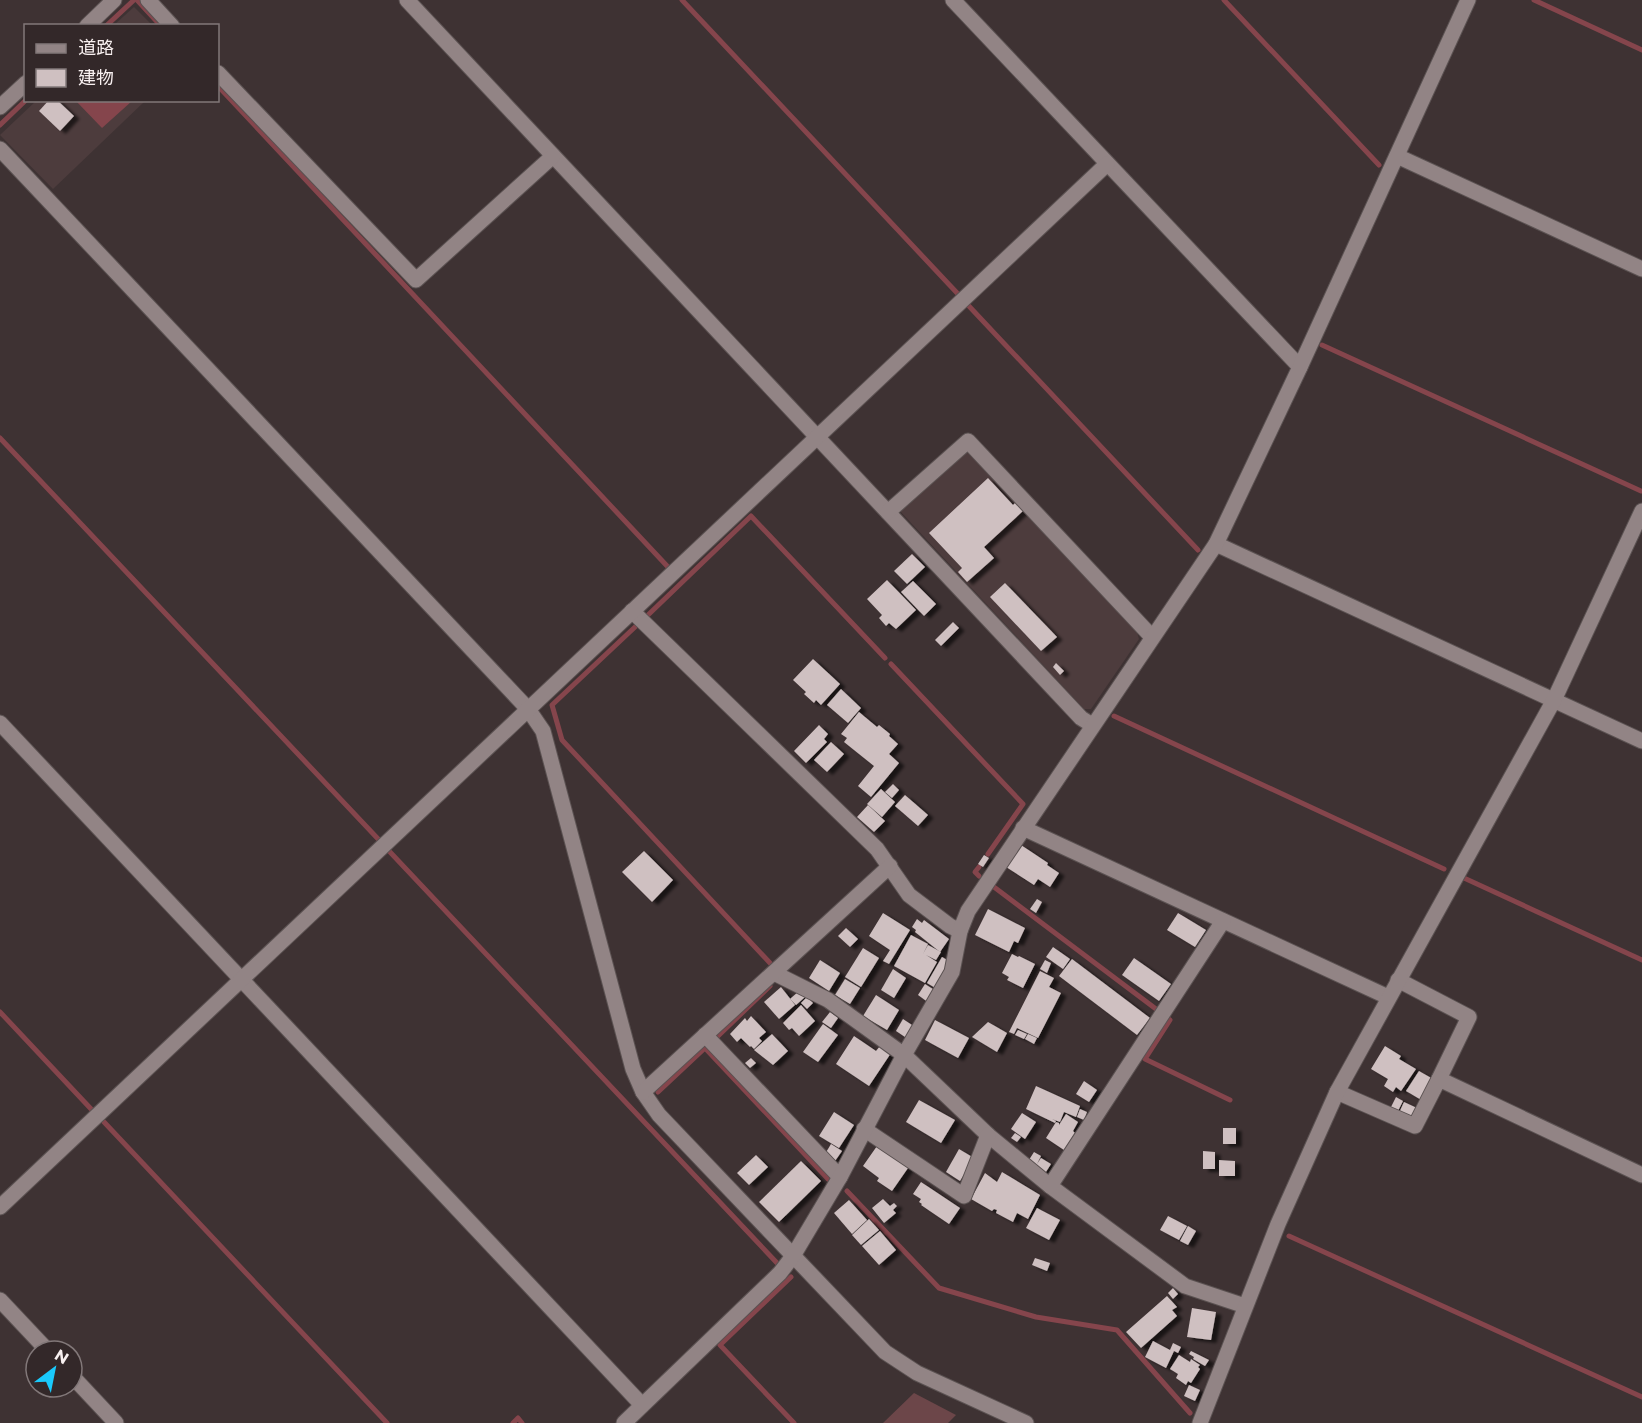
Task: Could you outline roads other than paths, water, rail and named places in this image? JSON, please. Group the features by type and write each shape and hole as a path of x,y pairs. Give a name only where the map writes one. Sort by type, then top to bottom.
{"street":[{"path":"89,24 114,0"},
{"path":"148,0 170,24"},
{"path":"407,0 1081,718 1092,724"},
{"path":"953,0 1300,368"},
{"path":"624,1423 780,1273 793,1256 840,1178 904,1055 952,972 960,931 968,910 1216,544 1300,368 1468,0"},
{"path":"219,74 416,280 553,156"},
{"path":"0,107 24,85"},
{"path":"0,149 528,709 543,731 633,1069 643,1092 659,1115 885,1352 917,1373 1026,1423"},
{"path":"1397,156 1642,269"},
{"path":"0,1207 1107,164"},
{"path":"888,512 968,441 1152,637"},
{"path":"1205,1421 1245,1306 1278,1224 1337,1092 1554,700 1642,511"},
{"path":"1216,544 1642,741"},
{"path":"632,611 877,849 909,895 960,931"},
{"path":"0,723 642,1405"},
{"path":"1023,828 1388,997"},
{"path":"643,1092 890,866"},
{"path":"1050,1186 1224,921"},
{"path":"774,973 828,1000 904,1055 988,1135 1050,1186 1185,1286 1245,1306"},
{"path":"1337,1092 1415,1126 1469,1017 1398,980"},
{"path":"705,1035 840,1178"},
{"path":"1439,1079 1642,1174"},
{"path":"864,1129 964,1196 988,1135"},
{"path":"0,1300 37,1339"},
{"path":"84,1389 116,1423"}],"waterway":[{"path":"108,24 134,0"},
{"path":"137,0 159,24"},
{"path":"682,0 958,294"},
{"path":"1224,0 1379,165"},
{"path":"1534,0 1642,50"},
{"path":"219,87 668,567"},
{"path":"0,125 24,102"},
{"path":"967,304 1198,550"},
{"path":"1322,345 1641,491"},
{"path":"0,438 380,841"},
{"path":"648,615 751,516 885,658"},
{"path":"635,627 552,705 562,740 770,963"},
{"path":"891,664 1023,804 988,854"},
{"path":"1114,716 1444,869"},
{"path":"390,852 777,1263"},
{"path":"979,867 975,872 979,876"},
{"path":"1464,878 1642,960"},
{"path":"990,884 1156,1009"},
{"path":"717,1037 770,986"},
{"path":"0,1012 92,1110"},
{"path":"1166,1017 1170,1020 1145,1059 1230,1100"},
{"path":"658,1092 706,1047"},
{"path":"705,1048 828,1179"},
{"path":"104,1122 387,1423"},
{"path":"847,1191 939,1288 1036,1317 1117,1330 1190,1413"},
{"path":"1289,1236 1642,1397"},
{"path":"791,1277 720,1345 794,1423"},
{"path":"513,1423 518,1418 522,1423"}]}
